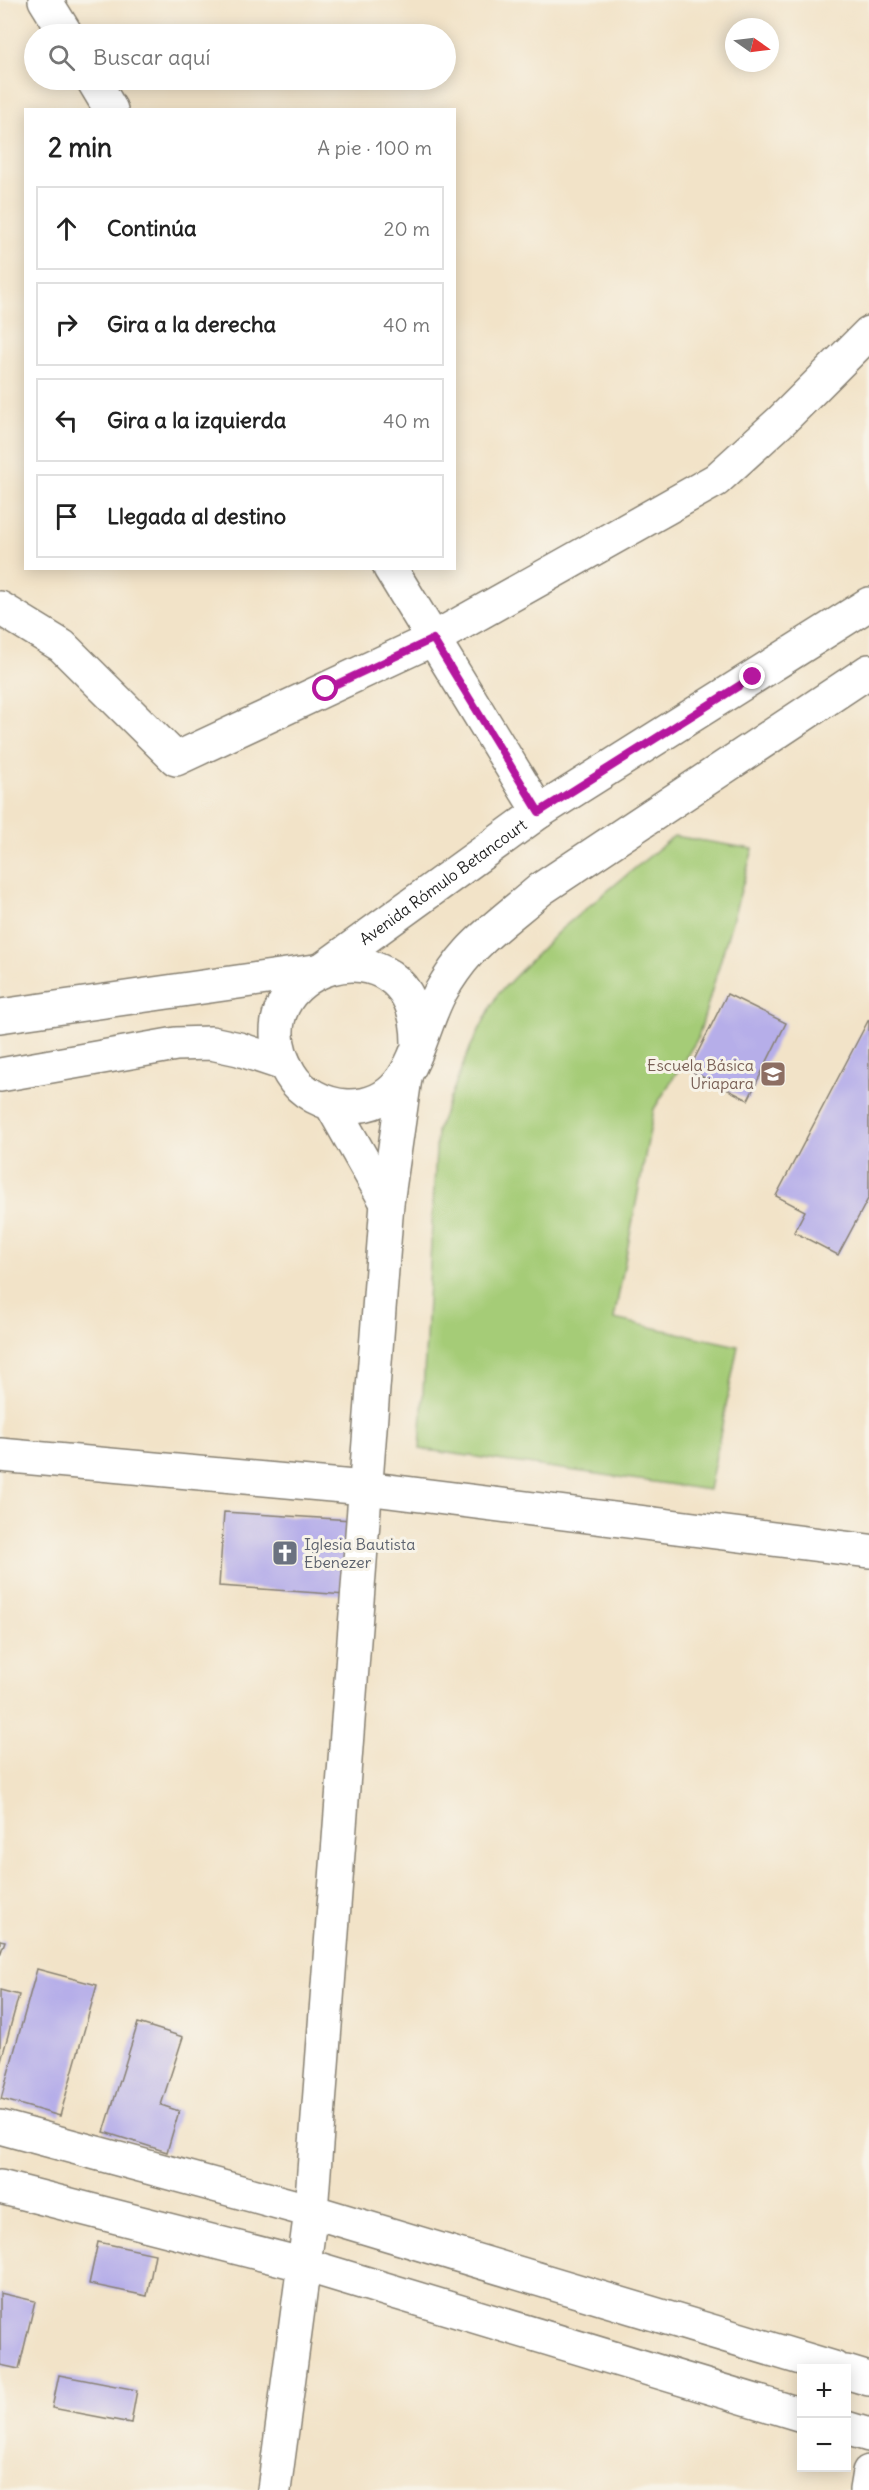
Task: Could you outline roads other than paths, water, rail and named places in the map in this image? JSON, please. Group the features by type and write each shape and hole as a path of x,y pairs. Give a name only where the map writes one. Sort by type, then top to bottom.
{"street":[{"path":"45,0 60,24"},
{"path":"99,90 110,108"},
{"path":"0,608 62,646 176,759 433,639 716,480 781,421 869,333"},
{"path":"391,570 539,812"},
{"name":"Avenida Rómulo Betancourt","path":"322,970 539,812 869,604"},
{"path":"274,2490 311,2211 387,1203 405,1078 440,993 469,952 541,889 869,671"},
{"path":"0,1016 357,964 375,969 391,979 404,992 414,1008 418,1026 418,1044"},
{"path":"322,970 307,977 295,988 280,1016 279,1049 284,1064 303,1090 331,1104 348,1106 379,1099 405,1078"},
{"path":"0,1075 176,1044 211,1043 239,1049 284,1064"},
{"path":"331,1104 387,1203"},
{"path":"0,1455 365,1488 869,1551"},
{"path":"0,2127 311,2211 821,2364"},
{"path":"0,2187 305,2265 797,2414"},
{"path":"851,2374 869,2379"},
{"path":"851,2430 869,2435"},
{"path":"866,2490 869,2472"}],"place":[{"name":"Escuela Básica Uriapara","path":"773,1074"},
{"name":"Iglesia Bautista Ebenezer","path":"285,1553"}]}
